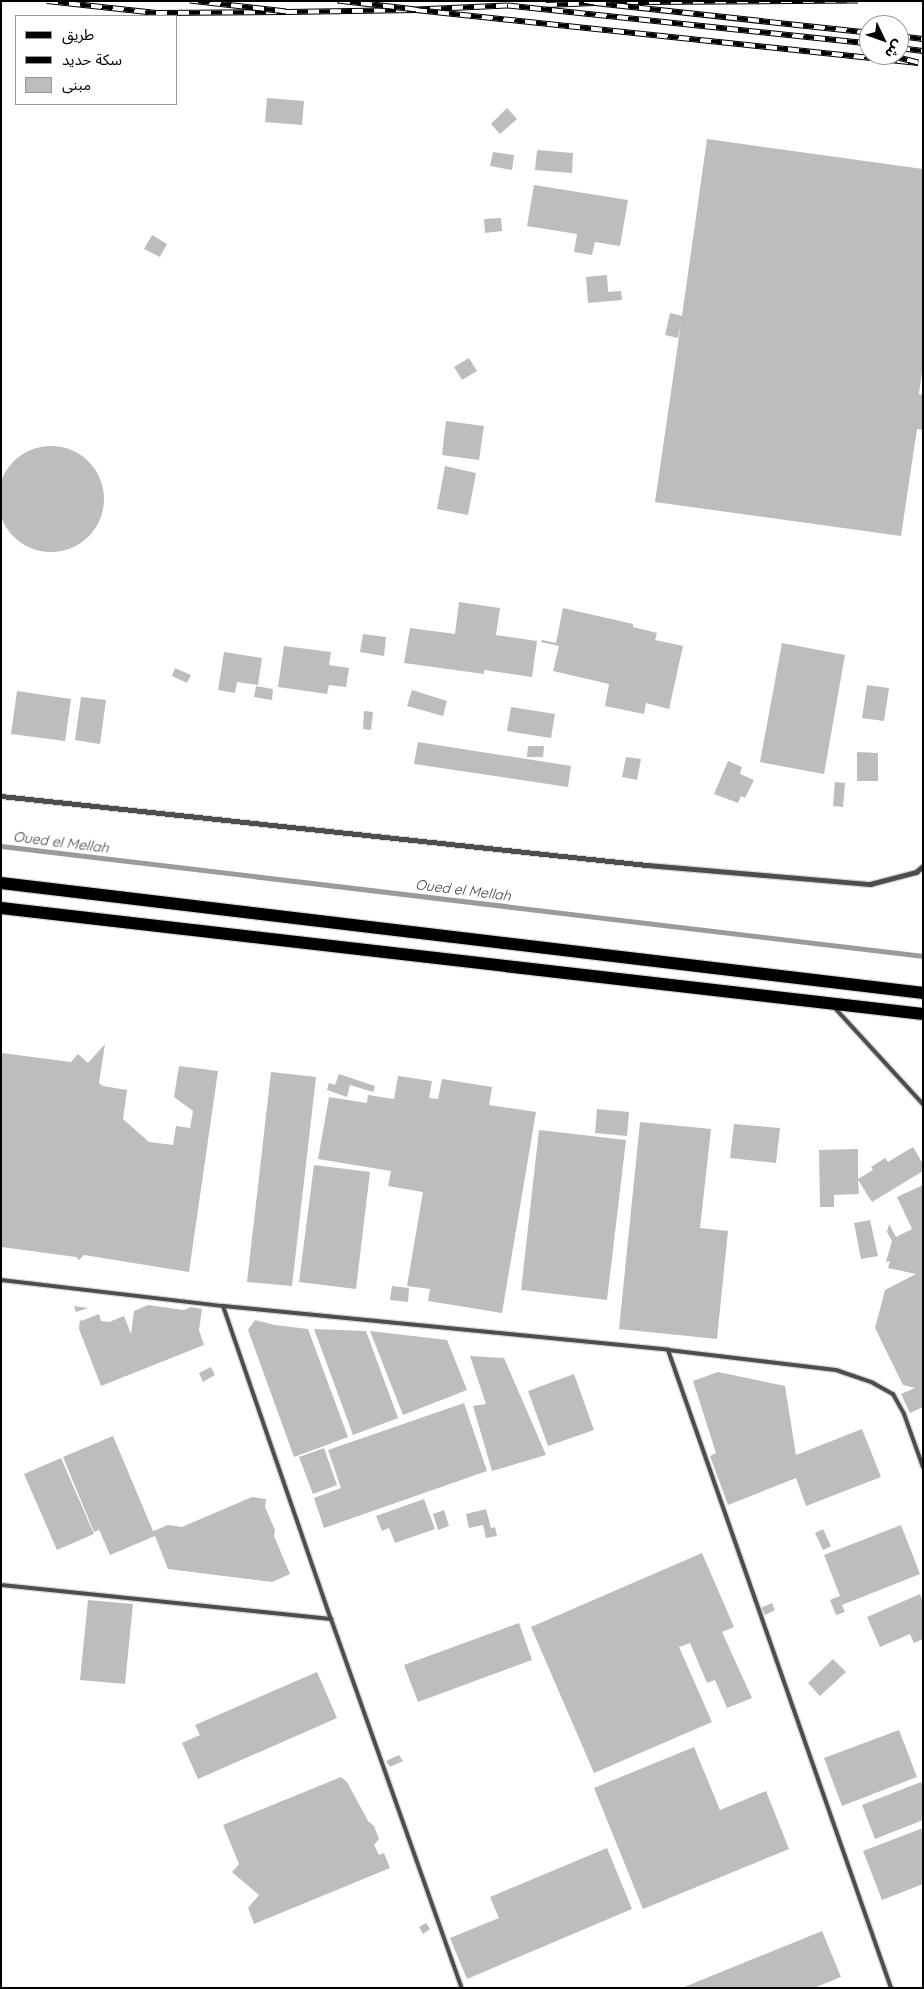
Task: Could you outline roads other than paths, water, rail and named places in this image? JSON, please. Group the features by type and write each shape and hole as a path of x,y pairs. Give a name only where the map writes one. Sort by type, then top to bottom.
{"main road":[{"path":"1,883 923,993"},
{"path":"1,908 923,1014"}],"street":[{"path":"1,796 637,864 870,884 916,872 923,866"}],"lane":[{"path":"831,1004 923,1104"},
{"path":"1,1280 223,1306 668,1350 836,1370 874,1383 893,1394 904,1414 923,1467"},
{"path":"223,1306 331,1620 462,1988"},
{"path":"668,1350 891,1988"},
{"path":"1,1584 331,1620"}],"waterway":[{"name":"Oued el Mellah","path":"1,846 923,956"}],"railway":[{"path":"47,1 156,13 286,12 190,1"},
{"path":"286,12 416,10 338,1"},
{"path":"546,5 595,3 579,1"},
{"path":"858,1 595,3 859,32"},
{"path":"859,43 507,6 416,10 859,57"},
{"path":"909,37 923,39"},
{"path":"909,49 923,51"},
{"path":"909,61 918,63 909,62"}]}
